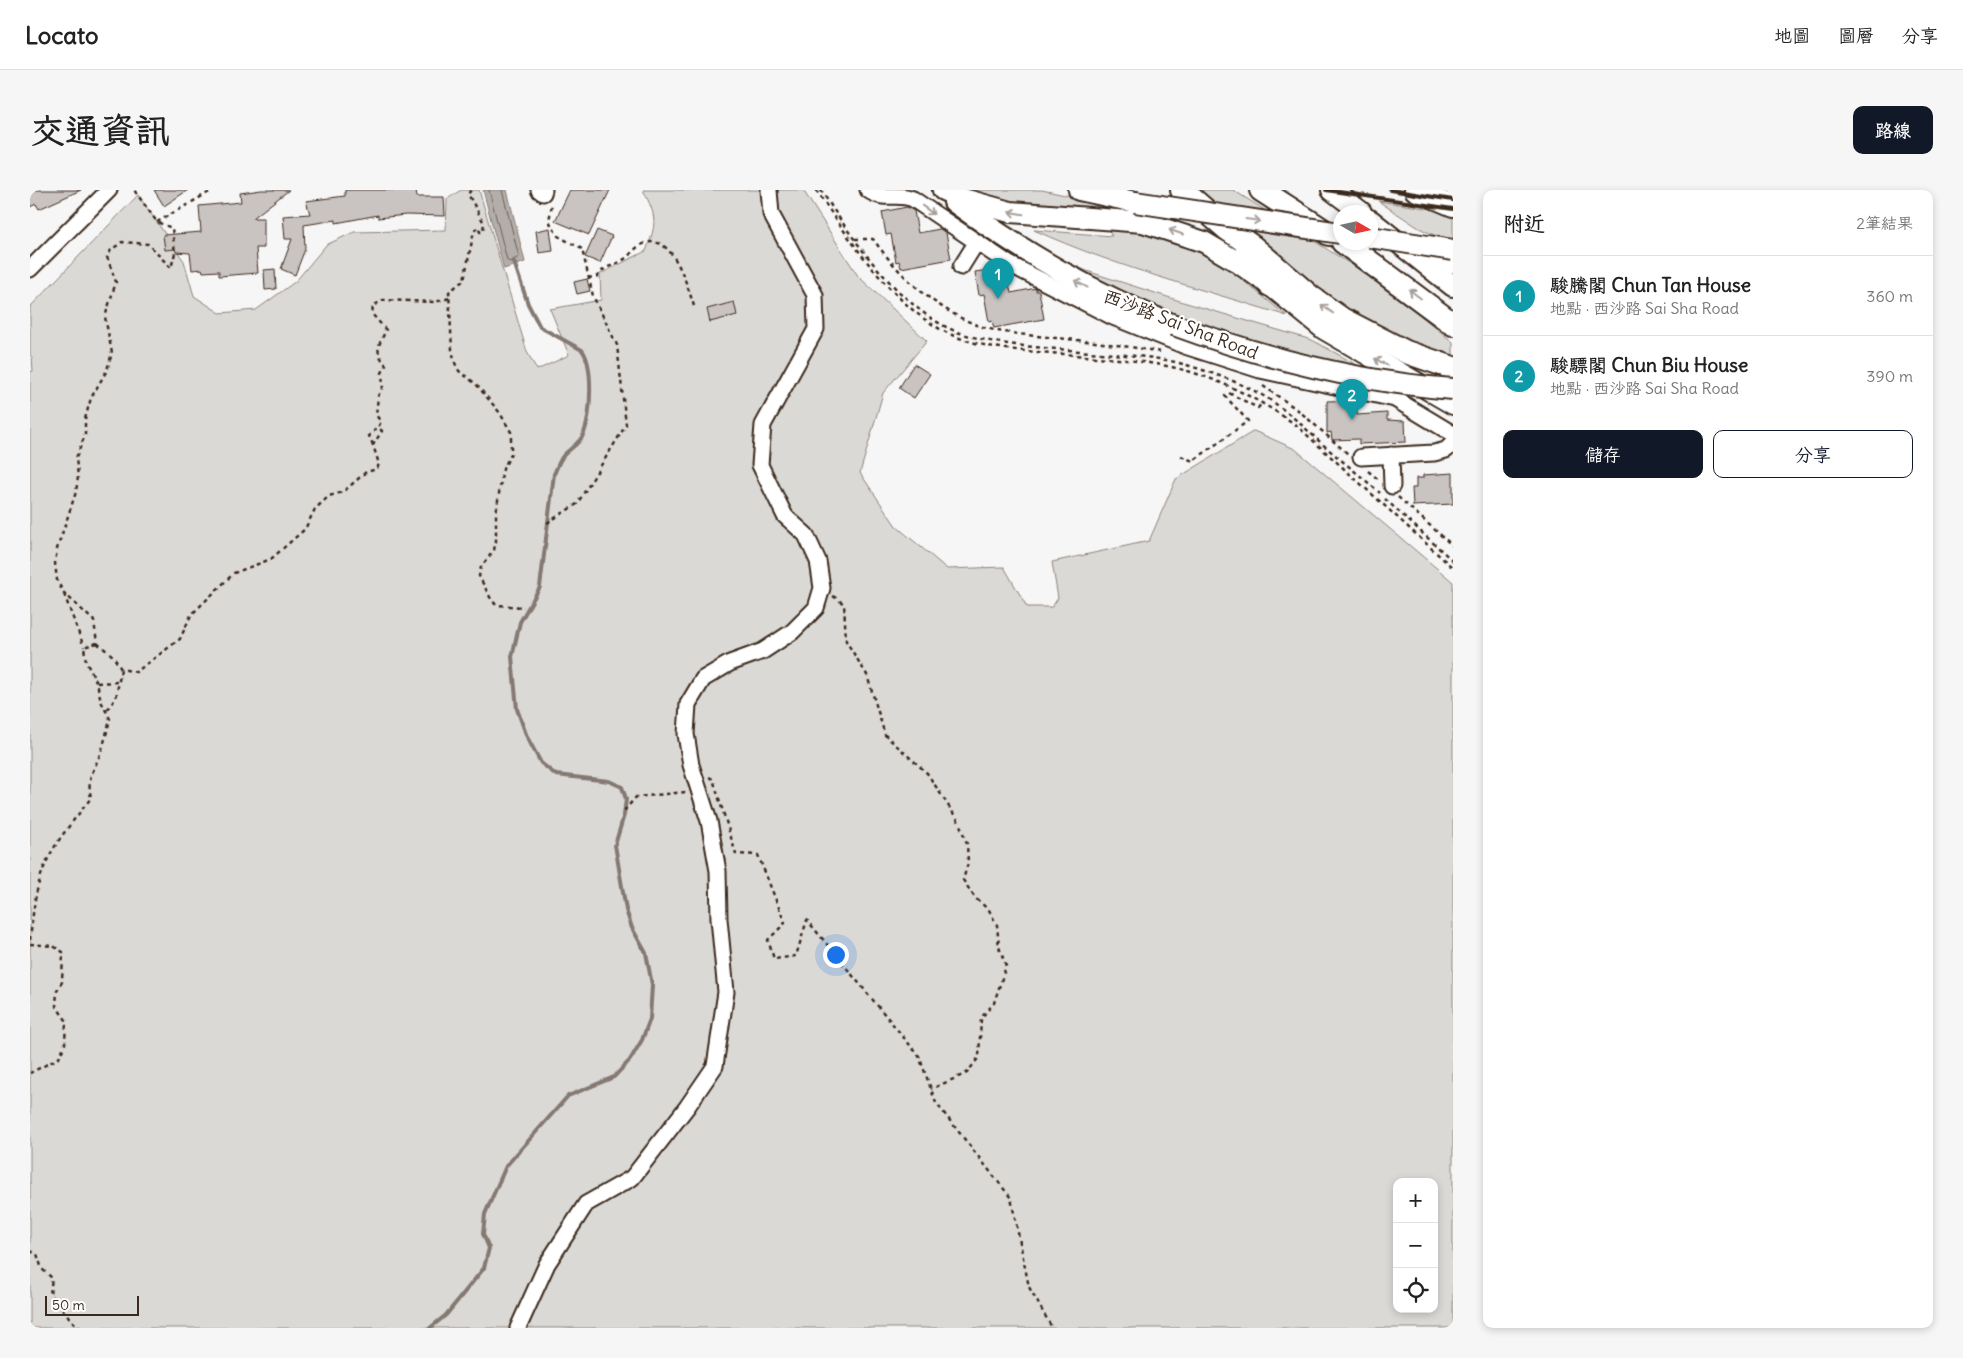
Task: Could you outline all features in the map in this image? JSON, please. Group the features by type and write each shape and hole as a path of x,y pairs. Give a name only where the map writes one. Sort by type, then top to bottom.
{"highway":[{"path":"1182,190 1227,229 1253,247 1328,310 1368,334 1421,358 1453,368"},
{"path":"1261,190 1333,236"},
{"path":"1227,229 1270,285"},
{"path":"1353,250 1453,324"}],"main road":[{"name":"西沙路 Sai Sha Road","path":"937,190 1015,245 1053,269 1132,308 1174,326 1253,353 1301,366 1413,386 1453,389"},
{"path":"943,190 963,199 1010,212 1124,220 1168,229 1204,242 1236,261 1270,285 1324,330 1453,404"},
{"path":"1079,190 1135,202 1333,232"},
{"path":"1332,190 1352,205"},
{"path":"1415,190 1448,201"},
{"path":"1378,226 1453,286"},
{"path":"1378,238 1453,250"}],"lane":[{"path":"30,269 109,190"},
{"path":"518,1328 547,1264 586,1204 632,1178 715,1066 726,992 719,920 718,871 710,821 691,765 686,734 688,704 703,679 730,663 763,651 792,632 816,608 822,588 818,561 806,535 785,516 760,465 763,425 816,329 815,295 771,214 769,190"},
{"path":"868,190 885,197 904,196 913,199 976,243 1069,296 1149,332 1260,370 1395,399 1453,434"},
{"path":"1378,224 1453,265"},
{"path":"961,267 976,243"},
{"path":"1360,461 1391,455 1440,452 1453,443"},
{"path":"1389,488 1391,455"}],"path":[{"path":"30,940 34,904 45,865 59,839 91,798 90,774 99,757 110,718 101,701 97,684 86,662 84,647 57,580 55,563 57,549 76,492 78,477 76,458 84,435 85,419 91,398 107,370 112,353 105,317 116,282 107,257 111,250 122,242 148,244 171,268 175,253 172,228 156,222 134,190"},
{"path":"156,222 213,190"},
{"path":"471,190 468,194 484,224 483,231 480,232 478,227 474,231 464,280 450,292 452,350 459,371 476,384 500,412 511,432 511,454 503,469 500,480 496,514 496,541 494,550 481,567 479,576 490,599 496,605 524,607"},
{"path":"816,190 864,260 896,294 929,321 952,335 1002,348 1158,364 1211,379 1262,403 1296,425 1453,568"},
{"path":"821,190 855,240 898,290 928,315 954,330 993,341 1144,358 1188,365 1225,378 1266,398 1296,420 1453,561"},
{"path":"545,193 549,221 558,236 582,249 593,296 617,345 626,425 577,504 547,523"},
{"path":"851,240 873,239 914,286 945,308 977,325 1032,335 1108,343 1164,352"},
{"path":"588,278 598,276 601,270 622,261 641,245 655,243 664,247 674,258 694,306"},
{"path":"121,669 136,672 159,656 180,639 191,615 234,573 271,559 305,529 315,509 329,496 343,492 366,472 377,469 379,464 369,436 381,422 376,415 378,396 383,386 382,373 386,365 379,358 378,350 386,330 372,314 374,306 383,300 435,302 450,298"},
{"path":"1259,384 1298,410 1360,461 1453,546"},
{"path":"1181,456 1193,462 1248,421 1225,396 1229,393 1258,408 1262,403"},
{"path":"373,445 382,431 378,427"},
{"path":"822,588 844,604 846,641 867,675 885,735 927,773 959,822 967,844 968,863 963,880 975,898 989,910 998,925 999,947 1006,966 994,1003 981,1018 979,1057 967,1073 931,1089"},
{"path":"63,592 92,618 96,643 113,656 121,669 116,698 107,710"},
{"path":"84,647 96,643"},
{"path":"97,684 118,682"},
{"path":"691,765 713,779 736,854 758,855 785,923 768,940 774,958 796,956 807,920 919,1056 936,1103 1011,1198 1029,1287 1052,1328"},
{"path":"624,810 636,797 693,791"},
{"path":"30,944 53,946 63,952 62,982 57,991 56,1006 66,1020 65,1044 60,1058 30,1072"},
{"path":"30,1251 37,1254 42,1269 52,1278 50,1294 72,1322 80,1328"}],"shaded area":[{"path":"461,190 479,190 527,352 537,370 569,355 550,309 601,300 600,274 646,251 654,227 654,220 651,207 643,190 803,190 858,276 927,341 883,393 860,473 896,526 947,569 1004,567 1027,607 1052,607 1058,598 1052,562 1149,541 1176,479 1254,431 1295,449 1453,582 1453,1328 30,1328 30,372 33,371 32,357 30,355 30,307 138,195 184,261 194,296 220,313 256,310 296,281 326,245 354,232 446,230 447,199"},
{"path":"967,190 1042,190 1166,217 1180,225 1029,209"},
{"path":"1197,190 1233,190 1360,270 1403,301 1453,342 1453,360 1431,353 1344,311"},
{"path":"1378,201 1453,212 1453,244 1419,228"},
{"path":"1107,227 1162,237 1214,257 1287,316 1159,277 1096,255 1034,230 1112,236"},
{"path":"1025,243 1087,271 1312,340 1368,371 1275,349 1210,328 1147,303 1085,275"}],"water":[{"path":"483,190 507,190 525,262 504,269"}],"building":[{"path":"30,190 81,190 39,209 36,204 30,207"},
{"path":"154,190 188,190 164,206"},
{"path":"261,190 289,190 253,218 264,218 264,248 256,248 258,273 219,276 219,271 203,272 202,269 192,270 190,253 176,252 175,249 165,250 163,235 201,232 199,206 241,202 240,193"},
{"path":"345,190 416,190 417,197 444,197 445,216 406,215 378,218 378,215 336,223 336,220 304,225 305,249 295,275 281,269 292,239 285,239 283,216 310,214 306,201 345,196"},
{"path":"570,190 610,190 589,235 555,221"},
{"path":"907,207 914,211 918,233 940,229 946,233 951,259 901,268 899,261 896,262 891,234 886,235 882,212"},
{"path":"550,228 553,251 539,253 536,231"},
{"path":"597,230 612,236 600,263 585,257"},
{"path":"275,269 276,289 265,290 264,270"},
{"path":"988,270 989,274 1003,271 1007,274 1011,293 1036,288 1036,291 1039,291 1044,319 994,328 992,321 989,322 984,294 979,295 975,272"},
{"path":"587,279 590,291 577,294 574,282"},
{"path":"734,302 737,315 710,322 707,309"},
{"path":"914,364 930,374 914,398 899,388"},
{"path":"1357,400 1357,415 1387,413 1387,420 1405,421 1406,442 1359,444 1359,439 1332,440 1331,432 1327,433 1327,401"},
{"path":"1453,473 1453,504 1413,506 1412,488 1416,488 1416,478 1423,478 1423,475"}],"waterway":[{"path":"430,1328 446,1315 484,1268 489,1248 483,1234 485,1214 506,1166 568,1096 614,1077 630,1060 642,1040 650,1019 652,985 646,953 632,928 626,910 615,845 624,815 626,799 622,787 609,781 556,775 541,763 527,737 517,709 512,657 520,622 540,587 554,474 563,456 577,443 584,433 590,403 590,378 586,357 582,350 540,327 528,304 514,262"}],"railway":[{"path":"1326,190 1453,209"},
{"path":"1390,190 1453,200"}],"place":[{"name":"駿騰閣 Chun Tan House","path":"998,299"},
{"name":"駿驃閣 Chun Biu House","path":"1352,420"}]}
